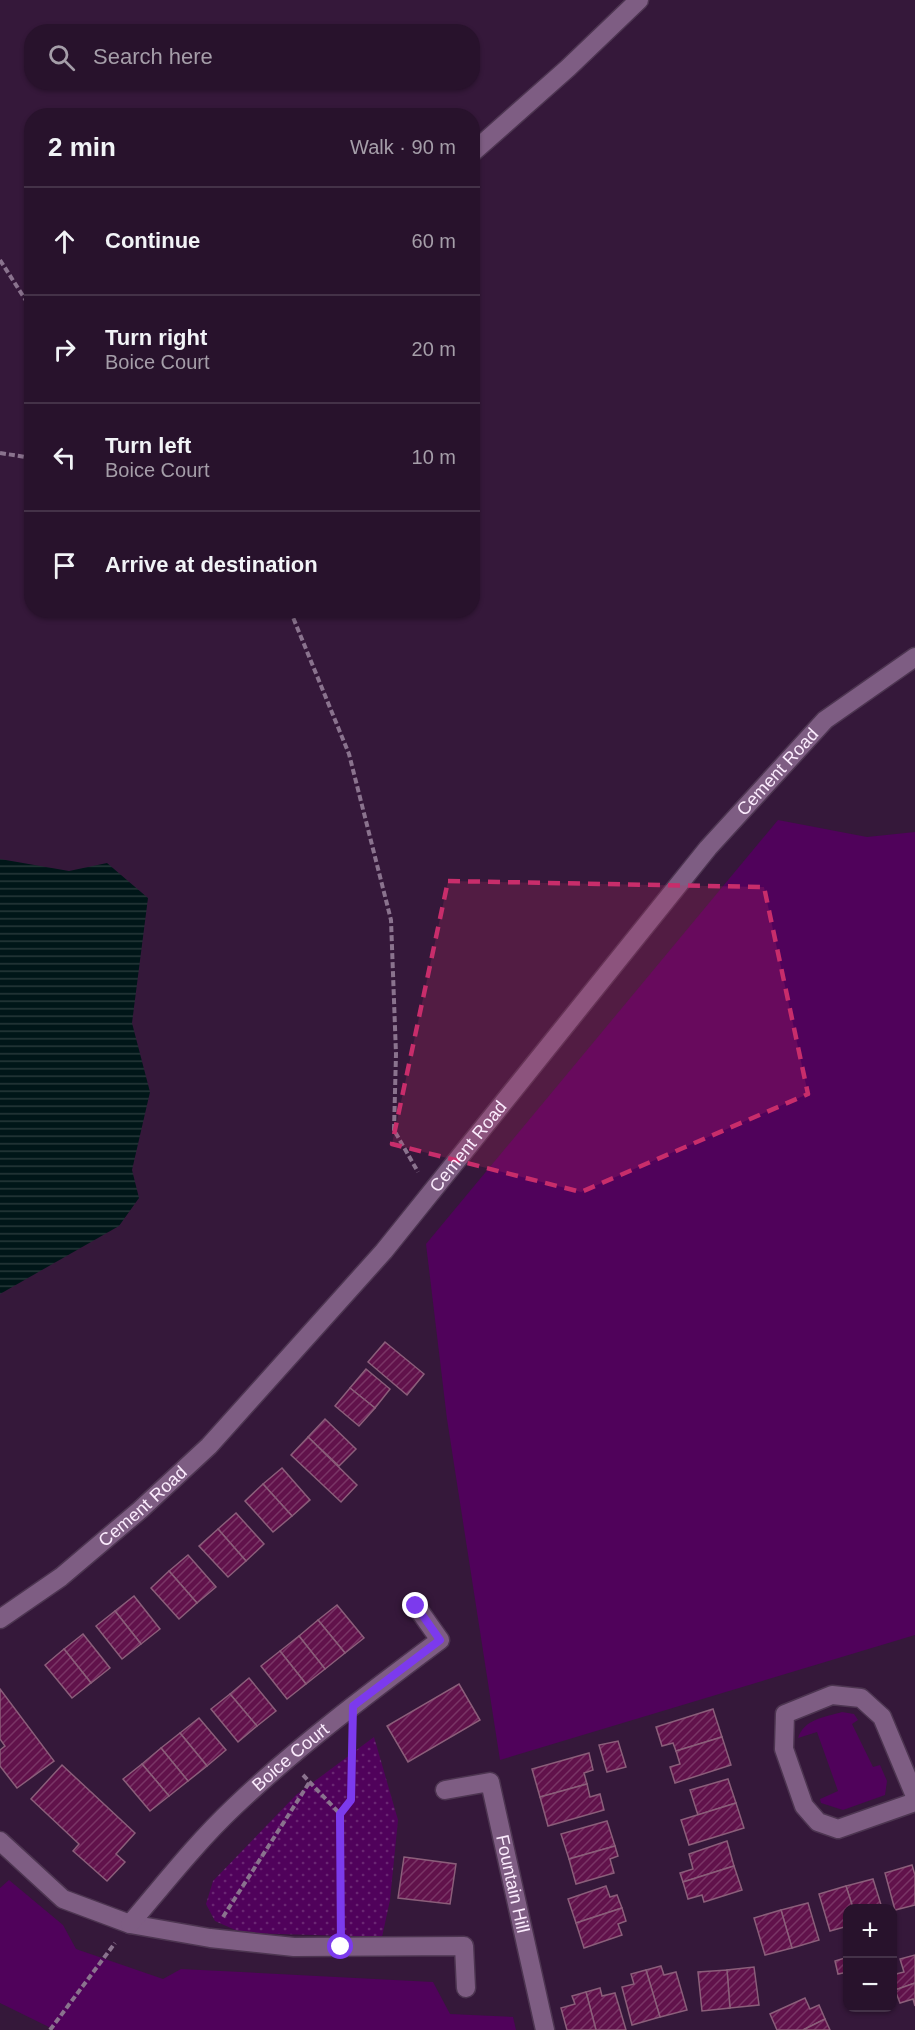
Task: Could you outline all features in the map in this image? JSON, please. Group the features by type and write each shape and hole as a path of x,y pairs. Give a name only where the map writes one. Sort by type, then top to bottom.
{"street":[{"path":"480,146 568,68 639,0"},
{"name":"Cement Road","path":"0,1619 61,1577 209,1446 376,1259 708,848 825,720 915,657"},
{"name":"Boice Court","path":"130,1924 186,1857 233,1808 353,1706 440,1640 416,1606"},
{"path":"915,1796 882,1717 861,1698 832,1695 785,1714 784,1749 804,1806 818,1822 838,1829 915,1802"},
{"name":"Fountain Hill","path":"445,1790 490,1782 545,2030"},
{"path":"0,1841 63,1899 130,1924 210,1938 294,1947 464,1946 466,1988"}],"path":[{"path":"0,260 24,298"},
{"path":"0,453 24,457"},
{"path":"293,618 349,754 391,920 396,1054 394,1130 430,1193"},
{"path":"341,1947 340,1814 351,1800 353,1706"},
{"path":"288,1759 340,1814"},
{"path":"210,1938 309,1783"},
{"path":"50,2030 130,1924"}],"highlighted area":[{"path":"448,881 764,887 808,1094 581,1192 392,1144"}],"shaded area":[{"path":"778,820 867,837 915,832 915,1635 500,1760 447,1419 426,1244"},
{"path":"0,859 69,871 107,863 148,898 132,1023 150,1092 132,1170 139,1198 119,1226 0,1294"},
{"path":"842,1712 854,1714 858,1720 852,1724 873,1767 880,1765 887,1781 885,1795 843,1810 821,1803 820,1799 838,1791 817,1732 798,1738 810,1723"},
{"path":"374,1737 398,1820 390,1900 382,1937 242,1933 215,1921 206,1904 213,1881 296,1795"},
{"path":"9,1880 63,1925 76,1949 163,1979 181,1969 433,1982 450,2014 513,2017 516,2030 55,2030 0,2003 0,1888"}],"building":[{"path":"385,1342 424,1374 407,1395 368,1362"},
{"path":"366,1369 390,1389 375,1408 350,1388"},
{"path":"350,1388 375,1408 359,1426 335,1406"},
{"path":"325,1419 356,1449 339,1466 308,1437"},
{"path":"308,1437 357,1485 341,1502 291,1455"},
{"path":"282,1468 310,1500 292,1516 263,1484"},
{"path":"263,1484 292,1516 273,1532 245,1501"},
{"path":"236,1513 264,1544 246,1561 218,1529"},
{"path":"218,1529 246,1561 228,1577 199,1546"},
{"path":"188,1555 216,1587 197,1603 169,1571"},
{"path":"169,1571 197,1603 179,1619 151,1588"},
{"path":"134,1596 160,1629 141,1644 115,1611"},
{"path":"337,1605 364,1638 345,1653 318,1620"},
{"path":"115,1611 141,1644 122,1659 96,1626"},
{"path":"318,1620 345,1653 325,1669 299,1636"},
{"path":"83,1634 110,1668 91,1683 64,1649"},
{"path":"299,1636 325,1669 306,1684 280,1651"},
{"path":"64,1649 91,1683 72,1698 45,1665"},
{"path":"280,1651 306,1684 287,1699 261,1666"},
{"path":"249,1678 276,1711 257,1726 230,1694"},
{"path":"459,1684 480,1720 408,1762 387,1726"},
{"path":"0,1689 54,1761 17,1788 0,1766 0,1750 5,1746 0,1739"},
{"path":"230,1694 257,1726 238,1742 211,1709"},
{"path":"713,1709 722,1737 676,1751 673,1743 662,1746 656,1727"},
{"path":"199,1718 226,1750 207,1766 180,1733"},
{"path":"180,1733 207,1766 188,1781 161,1748"},
{"path":"722,1737 731,1765 675,1783 670,1767 680,1764 676,1751"},
{"path":"618,1741 626,1767 607,1772 599,1745"},
{"path":"161,1748 188,1781 169,1796 142,1764"},
{"path":"589,1753 593,1770 584,1773 587,1784 540,1797 532,1769"},
{"path":"142,1764 169,1796 150,1811 123,1779"},
{"path":"62,1765 135,1833 116,1854 125,1862 107,1881 73,1851 79,1844 31,1799"},
{"path":"728,1779 736,1803 698,1815 690,1790"},
{"path":"587,1784 590,1797 600,1794 604,1810 548,1826 540,1797"},
{"path":"736,1803 744,1828 689,1845 681,1820"},
{"path":"607,1821 615,1846 569,1859 561,1834"},
{"path":"727,1841 734,1866 683,1882 680,1873 693,1869 689,1854"},
{"path":"615,1846 618,1856 610,1859 614,1873 576,1884 569,1859"},
{"path":"404,1857 456,1864 450,1904 398,1898"},
{"path":"912,1865 915,1875 915,1905 897,1910 885,1873"},
{"path":"734,1866 742,1890 704,1902 702,1895 688,1899 683,1882"},
{"path":"873,1879 881,1904 852,1904 846,1886"},
{"path":"606,1886 610,1897 617,1895 622,1908 576,1923 568,1899"},
{"path":"846,1886 852,1904 843,1904 843,1927 830,1931 819,1894"},
{"path":"808,1903 819,1940 792,1948 781,1910"},
{"path":"622,1908 626,1921 618,1924 622,1935 584,1948 576,1923"},
{"path":"781,1910 792,1948 765,1955 754,1918"},
{"path":"915,1955 915,1983 897,1989 897,1974 904,1972 900,1959"},
{"path":"843,1959 843,1973 838,1974 835,1961"},
{"path":"661,1966 664,1975 676,1972 687,2010 660,2017 646,1970"},
{"path":"754,1967 759,2005 730,2008 727,1970"},
{"path":"646,1970 660,2017 632,2025 622,1987 634,1984 631,1974"},
{"path":"727,1970 730,2008 702,2011 698,1972"},
{"path":"915,1983 915,2006 913,1999 900,2003 897,1989"},
{"path":"600,1988 602,1996 615,1993 626,2030 596,2030 586,1992"},
{"path":"586,1992 596,2030 567,2030 561,2008 575,2004 572,1996"},
{"path":"805,1998 810,2009 819,2005 825,2019 803,2030 777,2030 770,2014"},
{"path":"825,2019 830,2030 803,2030"}],"route":[{"path":"341,1947 340,1814 351,1800 353,1706 440,1640 416,1606"}]}
